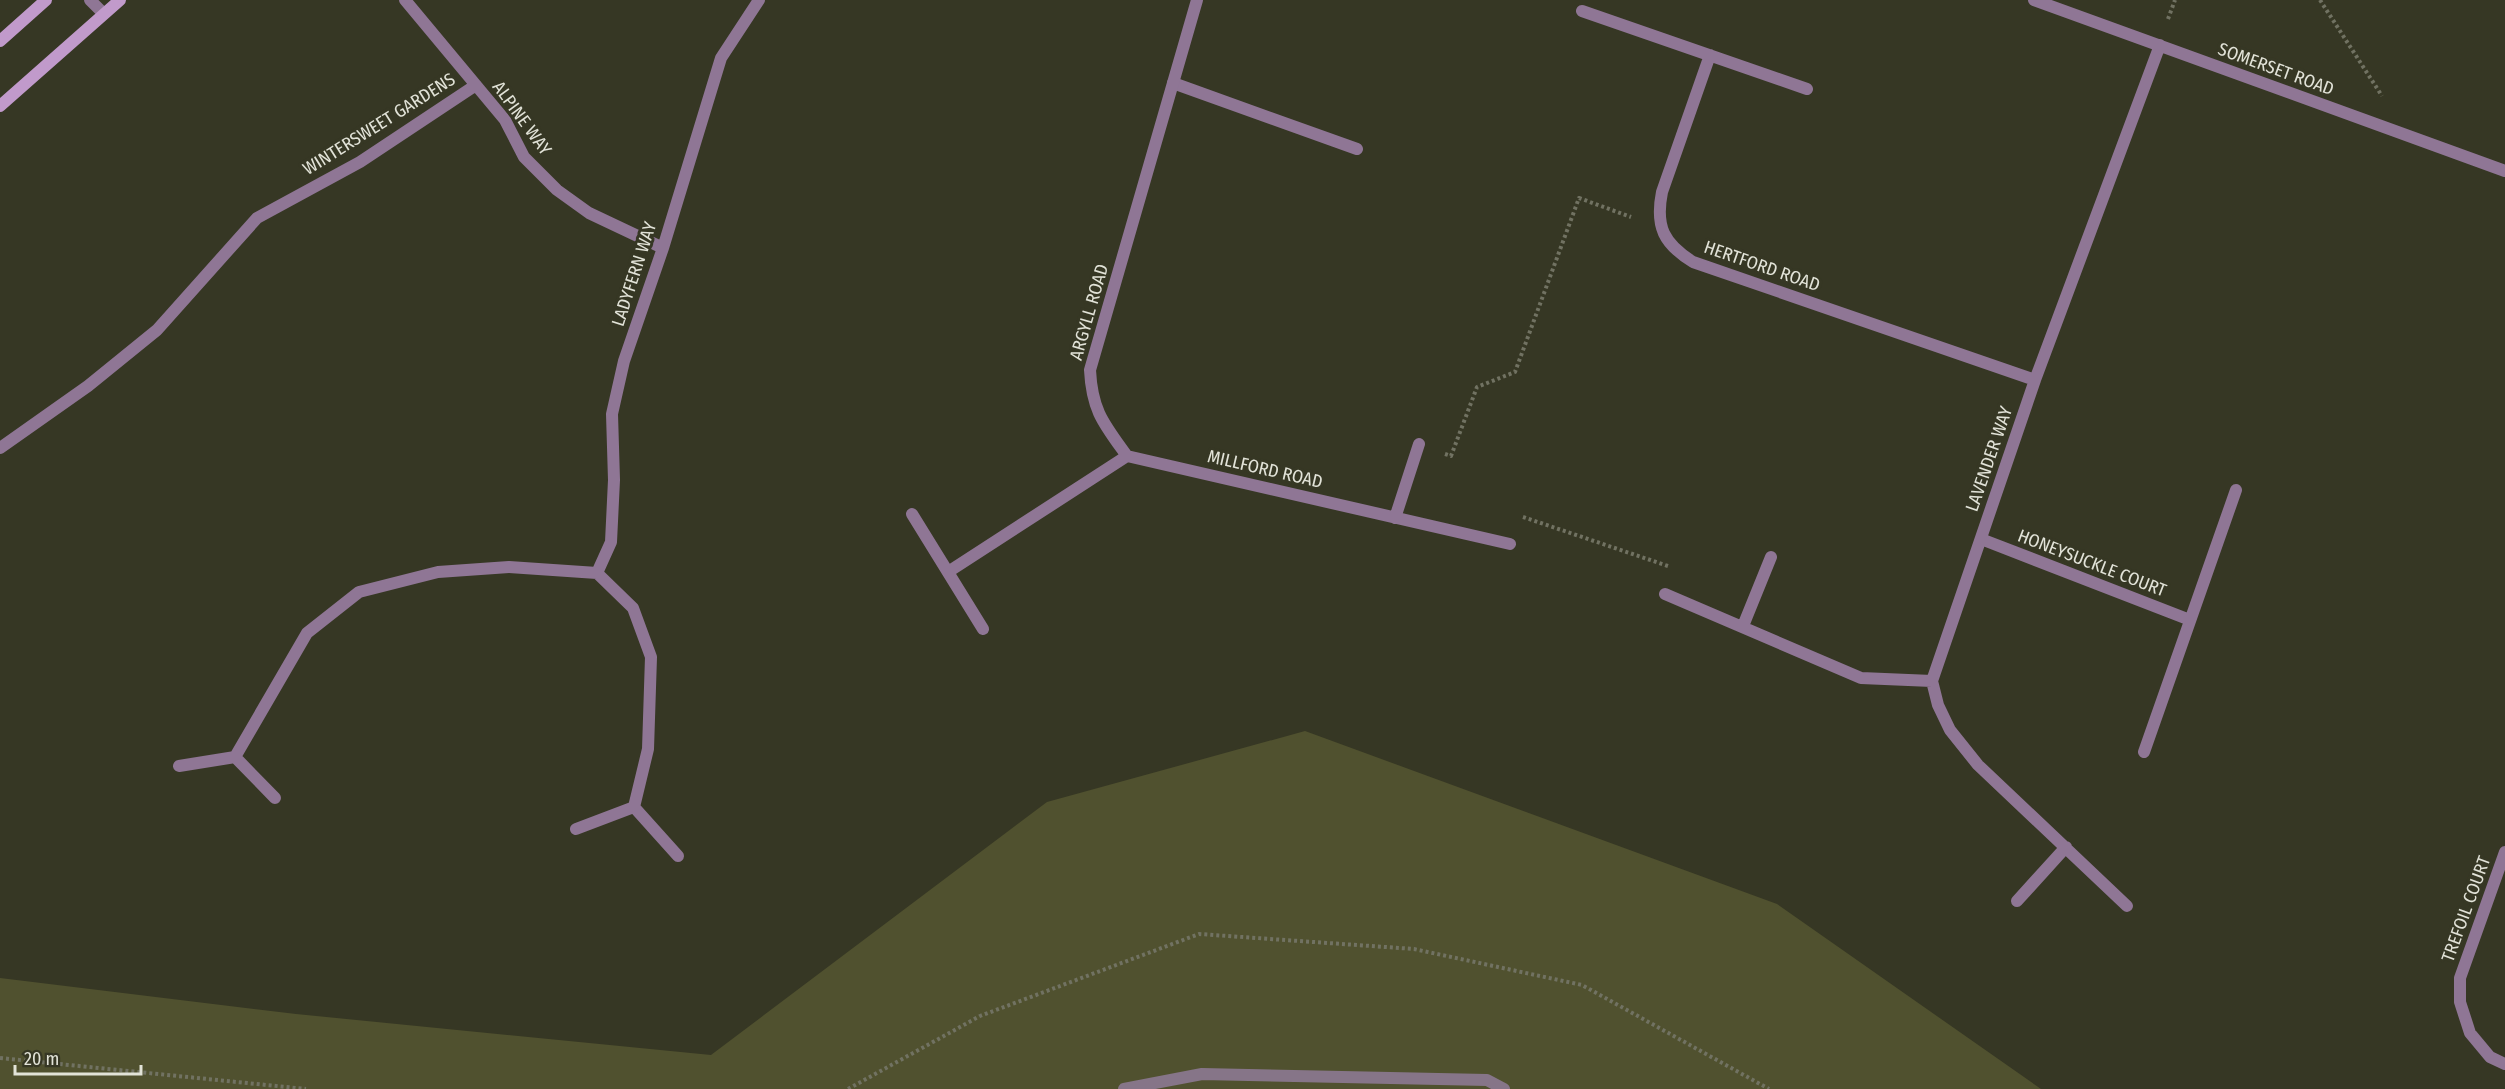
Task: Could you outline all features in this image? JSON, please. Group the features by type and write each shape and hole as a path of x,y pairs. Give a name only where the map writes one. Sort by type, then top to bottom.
{"street":[{"path":"0,41 46,0"},
{"path":"90,0 103,13"},
{"path":"0,106 120,0"},
{"name":"ALPINE WAY","path":"405,0 506,120 524,158 557,190 589,213 663,248"},
{"name":"LADYFERN WAY","path":"597,573 611,542 614,480 612,414 624,361 663,248 721,58 759,0"},
{"name":"ARGYLL ROAD","path":"1127,456 1103,422 1091,397 1090,370 1197,0"},
{"name":"SOMERSET ROAD","path":"2034,0 2505,171"},
{"path":"1582,11 1807,89"},
{"name":"LAVENDER WAY","path":"1932,681 2035,380 2160,45"},
{"path":"1660,227 1658,210 1662,192 1710,56"},
{"path":"1173,83 1356,149"},
{"name":"WINTERSWEET GARDENS","path":"0,448 88,386 157,330 257,218 360,162 476,85"},
{"name":"HERTFORD ROAD","path":"1660,227 1675,250 1693,262 2035,380"},
{"path":"1395,518 1419,444"},
{"path":"948,572 1127,456"},
{"name":"MILLFORD ROAD","path":"1127,456 1510,544"},
{"path":"2144,752 2236,490"},
{"path":"912,514 983,629"},
{"name":"HONEYSUCKLE COURT","path":"1981,539 2190,620"},
{"path":"1743,626 1771,557"},
{"path":"235,758 307,633 359,592 438,572 509,567 597,573 633,608 651,657 648,749 634,807"},
{"path":"1665,594 1861,678 1932,681 1938,705 1950,730 1978,765 2127,906"},
{"path":"179,766 235,758"},
{"path":"235,758 275,798"},
{"path":"576,829 634,807"},
{"path":"634,807 678,856"},
{"path":"2017,902 2066,847"},
{"name":"TREFOIL COURT","path":"2505,852 2460,978 2460,1002 2470,1033 2490,1057 2505,1064"}],"path":[{"path":"2320,0 2409,136"},
{"path":"1419,444 1451,456 1477,387 1515,372 1579,198 1660,227"},
{"path":"1510,544 1519,516 1668,564 1665,594"},
{"path":"848,1089 981,1016 1200,934 1414,949 1582,985 1769,1089"},
{"path":"0,1058 306,1089"}],"green space":[{"path":"1305,731 1777,904 2041,1089 0,1089 0,978 296,1014 711,1055 1047,802"}],"waterway":[{"path":"1124,1089 1202,1074 1487,1080 1504,1089"}]}
